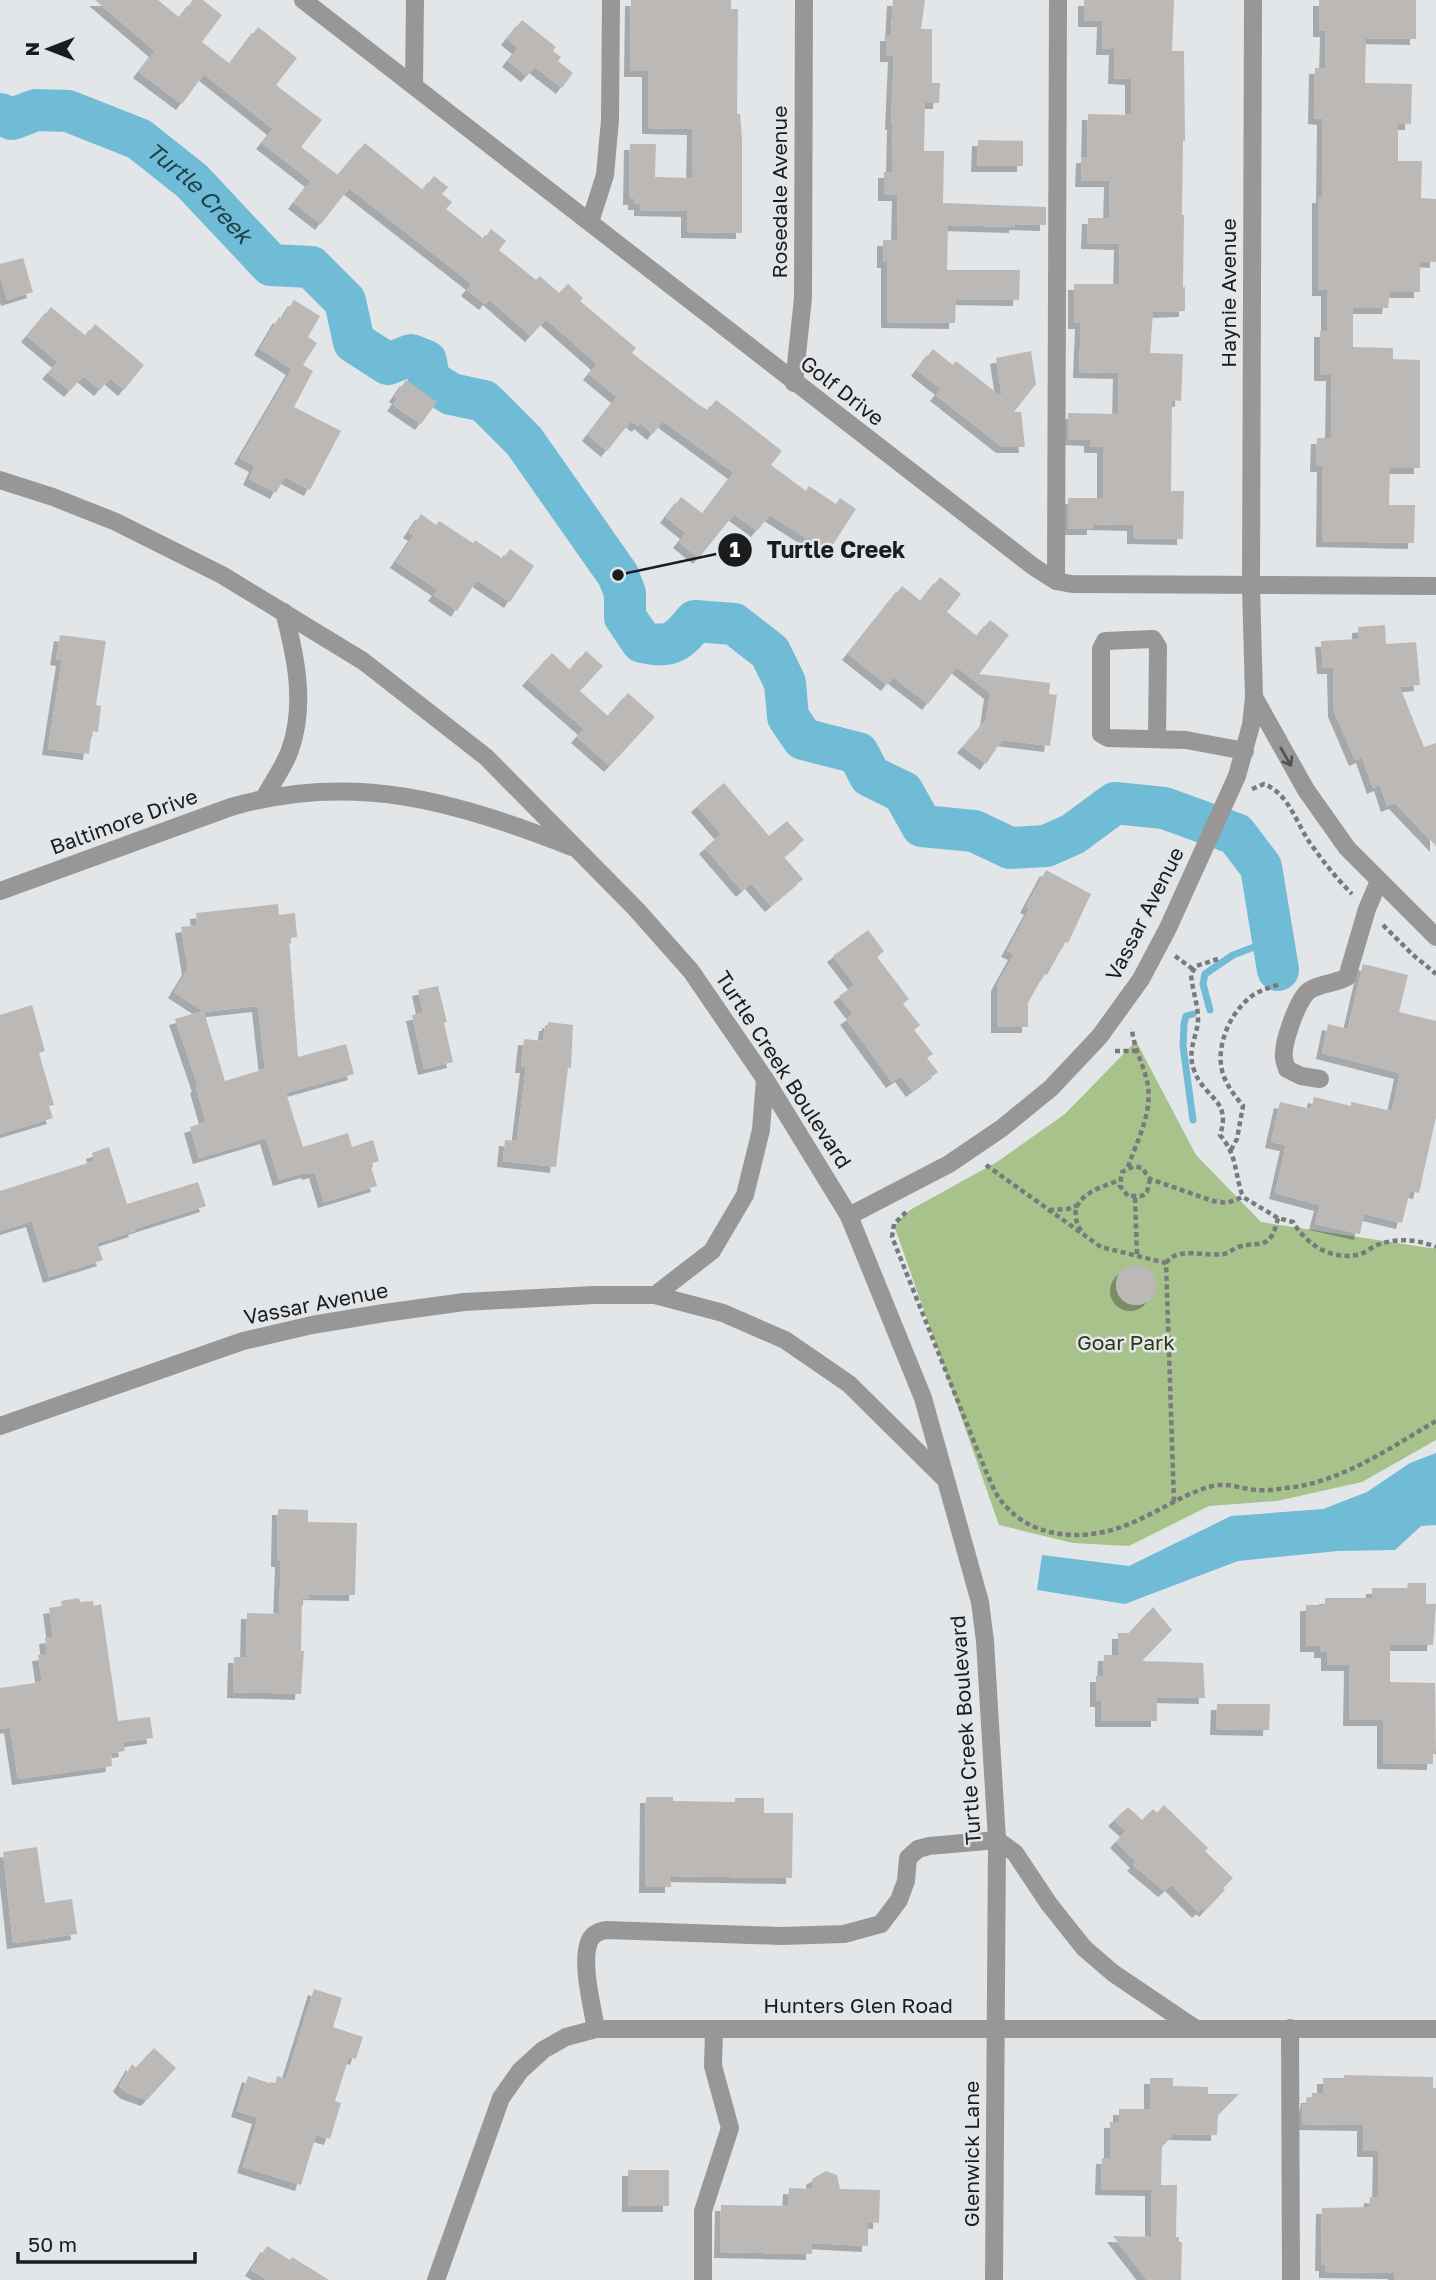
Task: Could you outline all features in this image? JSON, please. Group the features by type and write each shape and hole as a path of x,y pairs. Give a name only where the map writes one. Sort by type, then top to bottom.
{"street":[{"name":"Golf Drive","path":"303,0 793,383 1056,581 1072,584 1436,586"},
{"path":"414,86 415,0"},
{"path":"590,222 605,175 610,120 611,0"},
{"name":"Rosedale Avenue","path":"793,383 803,298 804,0"},
{"path":"1056,581 1058,0"},
{"name":"Haynie Avenue","path":"1251,586 1253,0"},
{"name":"Turtle Creek Boulevard","path":"0,480 116,522 222,575 363,661 486,757 636,909 691,971 765,1079 849,1216 923,1398 980,1602 985,1641 997,1840 994,2028"},
{"name":"Vassar Avenue","path":"849,1216 949,1164 1002,1128 1051,1088 1100,1036 1141,979 1194,873 1237,776 1245,751 1254,697 1251,586"},
{"path":"264,798 290,751 298,713 298,680 284,612"},
{"path":"1157,739 1158,647 1153,639 1105,642 1101,649 1101,734 1108,738 1186,740 1245,751"},
{"path":"1254,697 1306,790 1347,848 1436,937"},
{"name":"Baltimore Drive","path":"0,891 231,807 264,798 325,791 377,793 436,801 486,815 578,849"},
{"path":"1320,1079 1301,1076 1287,1069 1283,1055 1292,1021 1302,996 1311,989 1336,984 1347,977 1367,909 1379,881"},
{"path":"655,1295 712,1251 745,1195 761,1130 765,1079"},
{"name":"Vassar Avenue","path":"0,1426 243,1341 312,1325 464,1302 594,1295 655,1295 723,1313 785,1340 849,1384 946,1480"},
{"path":"596,2029 586,1964 590,1940 597,1932 690,1931 781,1936 844,1934 881,1924 900,1900 906,1881 908,1858 918,1849 997,1840 1015,1853 1049,1904 1084,1948 1113,1973 1196,2029"},
{"name":"Glenwick Lane","path":"994,2028 995,2280"},
{"path":"1290,2028 1291,2280"},
{"name":"Hunters Glen Road","path":"436,2280 501,2098 520,2071 543,2050 566,2037 596,2029 1436,2029"},
{"path":"703,2280 703,2211 730,2128 713,2066 714,2029"}],"path":[{"path":"1245,795 1264,784 1275,788 1331,871 1412,954 1436,974"},
{"path":"1170,961 1173,955 1194,970"},
{"path":"1218,958 1196,966 1191,974 1198,1018 1190,1048 1193,1069 1203,1086 1221,1106 1224,1115 1220,1135 1231,1150 1243,1197 1278,1219 1293,1222 1303,1238 1310,1243 1342,1256 1360,1255 1376,1245 1402,1239 1436,1247"},
{"path":"1231,1150 1237,1139 1243,1107 1223,1076 1220,1060 1223,1042 1233,1016 1248,999 1262,989 1281,984"},
{"path":"1123,1034 1131,1023 1132,1038 1147,1081 1149,1097 1145,1121 1128,1168"},
{"path":"1115,1045 1107,1055 1116,1051 1136,1051"},
{"path":"979,1170 996,1158"},
{"path":"986,1165 1101,1247 1166,1263"},
{"path":"1135,1198 1123,1192 1119,1180 1122,1172 1128,1168 1142,1168 1150,1179 1213,1202 1227,1203 1243,1197"},
{"path":"1135,1198 1147,1192 1150,1179"},
{"path":"1083,1234 1076,1218 1079,1205 1086,1194 1119,1180"},
{"path":"1135,1198 1137,1256"},
{"path":"1048,1210 1068,1209 1079,1205"},
{"path":"909,1208 894,1224 892,1237 998,1497 1015,1516 1037,1529 1061,1535 1094,1535 1125,1525 1211,1486 1229,1484 1258,1490 1289,1488 1329,1479 1436,1421"},
{"path":"1174,1503 1166,1263 1169,1258 1180,1254 1227,1254 1238,1247 1260,1245 1269,1239 1278,1219"}],"green space":[{"name":"Goar Park","path":"1136,1041 1196,1155 1261,1222 1436,1249 1436,1440 1362,1482 1277,1501 1209,1506 1129,1546 1073,1543 999,1525 895,1228 898,1221 910,1210 997,1162 1065,1114"}],"water":[{"path":"1436,1453 1436,1525 1421,1526 1395,1550 1338,1551 1238,1561 1125,1604 1037,1590 1042,1555 1129,1566 1231,1516 1323,1509 1367,1492 1410,1463"}],"building":[{"path":"95,0 158,0 180,18 193,0 203,0 222,15 202,42 230,64 258,27 297,58 276,85 322,120 301,147 338,175 365,143 423,190 434,176 448,187 442,194 452,202 446,209 484,239 491,229 506,241 499,250 536,280 540,276 559,293 568,284 583,298 580,301 636,348 632,353 699,405 708,410 716,400 745,422 782,451 771,465 806,491 809,486 836,504 840,498 856,509 828,552 770,515 757,531 734,514 699,558 679,542 686,533 666,517 681,497 703,514 734,473 663,421 653,434 640,423 638,426 631,421 607,451 588,435 617,397 589,374 597,364 546,319 531,336 489,299 485,304 467,290 472,284 349,188 321,224 294,203 311,181 262,143 273,129 204,74 182,104 139,72 155,51"},
{"path":"631,0 731,0 731,9 738,9 737,114 740,114 742,139 742,233 687,232 687,211 640,210 640,204 634,204 634,199 629,199 630,144 656,144 655,177 692,178 693,129 648,128 648,71 630,71"},
{"path":"893,0 925,0 921,29 932,29 932,83 940,83 939,103 925,103 924,151 944,151 943,203 1046,207 1046,225 948,225 947,270 1020,270 1019,300 956,299 955,323 887,322 887,262 883,262 883,240 897,240 898,195 884,195 884,172 892,172 894,56 886,56 886,35 891,35"},
{"path":"1084,0 1174,0 1172,51 1184,51 1182,215 1185,311 1153,312 1150,353 1183,354 1181,401 1172,400 1171,491 1184,491 1183,539 1133,538 1133,525 1093,524 1093,529 1068,529 1068,498 1103,498 1103,447 1090,447 1090,440 1068,439 1068,413 1118,414 1119,373 1079,372 1081,323 1074,323 1074,284 1119,284 1120,244 1087,243 1088,218 1109,218 1110,181 1081,181 1082,157 1087,157 1088,114 1131,115 1131,79 1114,78 1115,49 1102,49 1103,21 1084,21"},
{"path":"1319,0 1416,0 1416,39 1366,38 1365,83 1412,84 1411,124 1398,124 1398,161 1422,161 1421,198 1436,199 1436,262 1420,261 1420,292 1390,292 1388,308 1353,308 1353,347 1393,348 1393,359 1420,360 1420,468 1390,468 1389,505 1415,505 1414,543 1322,541 1323,466 1316,466 1317,438 1331,438 1332,375 1320,375 1320,331 1327,331 1327,290 1318,290 1318,197 1322,197 1323,119 1314,118 1315,68 1325,68 1326,31 1319,31"},
{"path":"522,20 556,47 553,51 561,57 558,61 573,73 562,88 535,67 527,76 508,61 518,48 507,39"},
{"path":"978,140 1023,141 1023,166 977,166"},
{"path":"23,258 33,292 7,300 0,264"},
{"path":"294,300 320,316 308,337 317,343 303,365 313,371 294,407 341,431 310,490 285,477 276,493 249,479 255,466 240,458 292,369 260,349 279,317 282,319"},
{"path":"51,307 86,336 95,324 144,365 124,390 110,378 100,390 83,376 70,391 48,373 58,362 27,336"},
{"path":"933,349 953,365 956,361 1002,397 996,358 1031,351 1036,384 1014,412 1021,412 1025,447 1002,447 936,395 941,389 917,370"},
{"path":"406,380 437,402 421,424 393,405 398,398 395,396"},
{"path":"421,514 436,525 439,521 473,543 475,540 503,559 510,549 534,566 510,602 477,580 457,611 434,595 438,590 396,562 414,535 409,532"},
{"path":"940,577 961,594 947,612 977,636 990,620 1009,635 979,674 1050,683 1049,694 1057,695 1050,746 1002,740 986,764 963,747 986,720 990,693 957,667 928,704 893,677 887,685 848,654 902,586 921,601"},
{"path":"1385,625 1386,644 1416,642 1420,685 1400,687 1424,747 1436,743 1436,846 1395,803 1387,806 1380,785 1373,788 1362,757 1355,760 1334,711 1333,668 1323,668 1321,641 1358,639 1358,627"},
{"path":"60,635 106,641 96,705 101,706 98,732 92,731 89,754 48,749 62,660 56,659"},
{"path":"586,651 603,666 580,691 608,716 628,693 655,717 610,766 577,737 584,729 528,680 552,653 570,670"},
{"path":"724,783 769,836 787,821 804,840 784,857 803,879 771,906 751,883 742,891 705,848 721,834 697,806"},
{"path":"1046,870 1091,894 1068,943 1065,942 1028,1003 1028,1027 997,1027 997,985 1014,954 1007,951 1030,909 1026,907"},
{"path":"278,904 279,915 295,913 297,937 289,938 298,1057 346,1044 354,1074 286,1093 303,1147 348,1133 352,1147 373,1140 379,1161 370,1164 377,1186 324,1202 315,1172 279,1180 266,1138 199,1158 190,1127 206,1122 196,1087 198,1086 175,1019 203,1011 174,992 188,969 181,927 197,925 196,913","holes":["258,1006 265,1069 225,1081 204,1012"]},
{"path":"868,930 884,951 877,957 909,999 903,1004 920,1025 914,1030 933,1054 927,1058 938,1072 912,1091 901,1076 892,1082 846,1019 853,1014 839,996 855,985 833,956"},
{"path":"1363,964 1408,975 1399,1012 1436,1021 1436,1117 1419,1193 1410,1191 1402,1223 1364,1214 1360,1234 1315,1224 1320,1205 1275,1193 1286,1145 1271,1142 1280,1102 1311,1109 1314,1097 1351,1106 1351,1102 1392,1111 1400,1073 1322,1053 1328,1024 1348,1029"},
{"path":"438,986 453,1062 424,1069 412,1015 423,1013 418,990"},
{"path":"32,1005 45,1051 39,1053 54,1105 49,1106 53,1118 0,1134 0,1015"},
{"path":"548,1022 573,1025 571,1068 568,1068 556,1167 503,1161 505,1140 517,1141 526,1067 521,1067 524,1039 543,1041 545,1025 548,1025"},
{"path":"109,1147 127,1204 198,1182 206,1206 97,1243 103,1260 49,1277 32,1221 0,1231 0,1191 94,1161 92,1153"},
{"path":"1136,1265 1150,1271 1156,1285 1150,1299 1136,1305 1122,1299 1116,1285 1122,1271"},
{"path":"278,1509 308,1510 308,1522 357,1523 355,1595 309,1594 309,1599 302,1599 301,1651 304,1651 301,1694 233,1692 234,1657 246,1657 247,1613 279,1614 281,1561 277,1561"},
{"path":"1408,1583 1426,1583 1426,1604 1436,1604 1433,1645 1390,1645 1390,1682 1435,1683 1436,1754 1433,1754 1433,1764 1383,1763 1383,1720 1349,1720 1350,1665 1327,1665 1327,1652 1320,1652 1320,1646 1306,1646 1306,1605 1325,1605 1325,1598 1372,1598 1372,1588 1407,1588"},
{"path":"79,1598 80,1602 93,1601 94,1606 101,1604 118,1721 150,1717 153,1738 123,1742 125,1751 111,1753 112,1766 18,1779 10,1727 0,1729 0,1688 42,1682 38,1655 47,1654 45,1638 53,1637 49,1608 62,1606 61,1601"},
{"path":"1153,1607 1172,1630 1142,1661 1203,1663 1205,1698 1157,1697 1157,1721 1101,1721 1101,1701 1096,1701 1096,1676 1103,1676 1104,1655 1118,1655 1118,1633 1129,1633"},
{"path":"1217,1704 1270,1704 1269,1730 1216,1729"},
{"path":"646,1797 673,1797 673,1801 735,1802 735,1798 764,1798 764,1813 793,1813 792,1878 671,1876 671,1887 645,1887"},
{"path":"1164,1805 1208,1848 1205,1851 1233,1878 1205,1911 1202,1908 1198,1912 1171,1885 1164,1891 1133,1865 1136,1862 1116,1842 1126,1831 1114,1820 1128,1807 1142,1820 1153,1809 1157,1813"},
{"path":"37,1847 45,1903 72,1899 77,1934 13,1943 3,1852"},
{"path":"314,1989 342,1998 333,2027 363,2037 356,2059 349,2057 335,2101 341,2103 330,2139 316,2135 301,2185 243,2167 258,2118 237,2111 248,2076 275,2085 277,2076 286,2079"},
{"path":"154,2048 176,2068 147,2100 127,2093 119,2086 132,2064 136,2068"},
{"path":"1344,2075 1433,2077 1433,2088 1436,2088 1436,2280 1394,2280 1394,2273 1325,2272 1325,2265 1321,2265 1322,2208 1369,2207 1370,2197 1378,2198 1379,2151 1363,2151 1363,2125 1302,2124 1303,2104 1306,2104 1307,2097 1312,2097 1312,2093 1323,2093 1323,2078 1344,2078"},
{"path":"1150,2078 1173,2078 1173,2086 1208,2087 1208,2094 1239,2094 1218,2115 1217,2135 1174,2134 1162,2147 1161,2185 1177,2185 1176,2237 1182,2242 1181,2280 1147,2280 1113,2236 1151,2237 1151,2190 1101,2189 1102,2158 1110,2158 1110,2122 1119,2122 1119,2109 1150,2109"},
{"path":"628,2170 669,2170 669,2206 628,2206"},
{"path":"826,2171 837,2175 840,2189 880,2190 879,2223 868,2222 868,2246 812,2243 812,2254 720,2252 721,2205 788,2206 789,2188 812,2189 812,2179"},
{"path":"267,2246 290,2260 292,2257 329,2280 268,2280 251,2270"}],"waterway":[{"name":"Turtle Creek","path":"0,114 12,119 36,110 68,111 139,139 192,181 271,265 311,267 345,301 354,342 388,364 411,355 426,361 429,380 451,394 484,401 524,441 618,575 625,593 625,617 642,642 660,645 673,642 695,621 734,624 770,652 785,683 788,717 803,739 858,753 870,776 903,792 922,826 974,831 1010,848 1046,846 1073,834 1115,803 1164,808 1236,834 1261,867 1278,970"},
{"path":"1210,1010 1203,984 1205,974 1233,955 1273,940"},
{"path":"1193,1014 1186,1016 1183,1046 1193,1120"}],"place":[{"name":"Turtle Creek","path":"618,575"}]}
